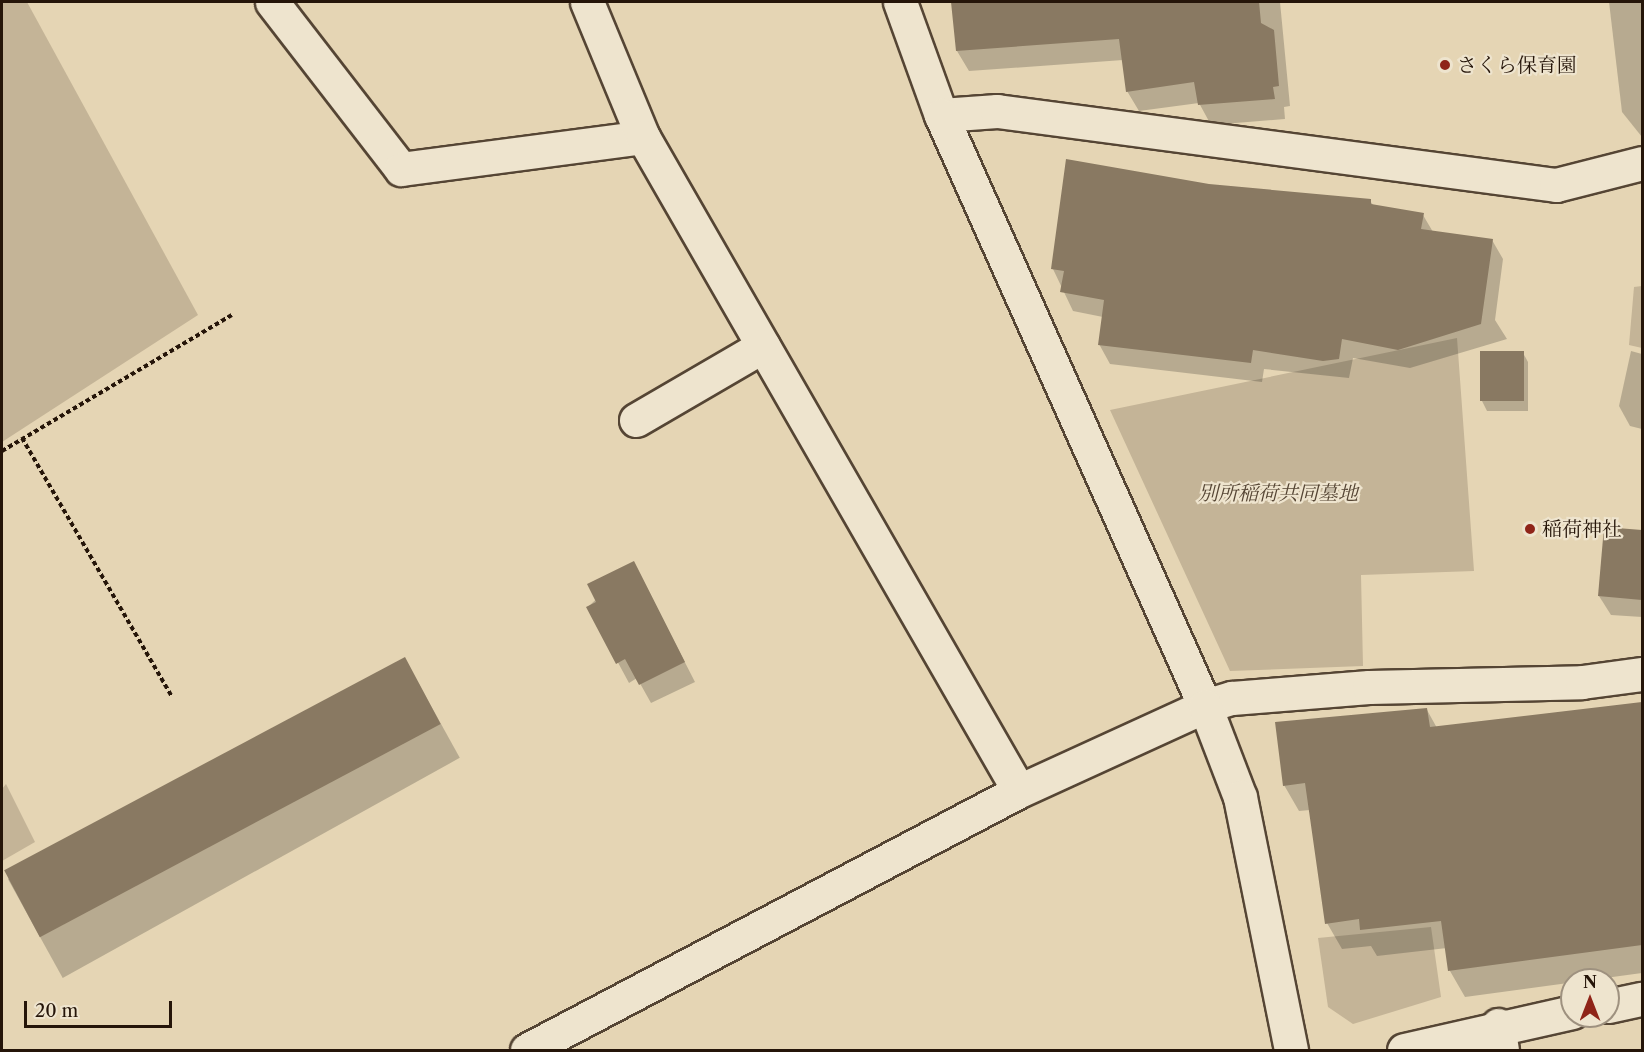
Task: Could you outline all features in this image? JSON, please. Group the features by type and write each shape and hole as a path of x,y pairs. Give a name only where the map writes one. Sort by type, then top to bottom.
{"street":[{"path":"272,2 401,169 643,137"},
{"path":"587,2 643,137 1019,791"},
{"path":"900,2 941,115 1205,706 1240,797 1292,1050"},
{"path":"941,115 997,111 1556,185 1642,163"},
{"path":"636,420 763,346"},
{"path":"527,1050 1019,791 1205,706 1232,698 1369,687 1582,682 1642,674"},
{"path":"1620,1004 1642,999"},
{"path":"1404,1050 1500,1038 1560,1016"}],"path":[{"path":"2,451 231,315"},
{"path":"22,438 172,697"}],"green space":[{"path":"2,2 27,2 198,315 2,442"},
{"path":"1642,286 1642,348 1629,345 1634,287"},
{"name":"別所稲荷共同墓地","path":"1457,338 1474,571 1361,575 1363,666 1230,671 1110,410"},
{"path":"6,784 35,842 2,861 2,789"},
{"path":"1431,927 1441,997 1353,1024 1328,1007 1318,938"}],"building":[{"path":"951,2 1259,2 1261,23 1274,30 1279,86 1273,87 1275,99 1198,105 1194,82 1126,92 1119,39 956,51"},
{"path":"1066,159 1209,184 1371,199 1371,204 1424,213 1421,229 1493,239 1481,324 1398,350 1342,339 1339,359 1323,361 1253,350 1251,363 1098,345 1104,300 1060,292 1064,271 1051,269"},
{"path":"1480,351 1524,351 1524,401 1480,401"},
{"path":"1604,527 1642,530 1642,600 1598,596"},
{"path":"634,561 685,662 639,685 625,659 616,664 586,607 596,602 587,584"},
{"path":"405,657 441,724 40,937 4,870"},
{"path":"1642,702 1642,945 1448,971 1441,921 1360,930 1359,919 1325,924 1305,783 1283,786 1275,722 1427,708 1430,727"}],"place":[{"name":"さくら保育園","path":"1445,65"},
{"name":"稲荷神社","path":"1530,529"}]}
